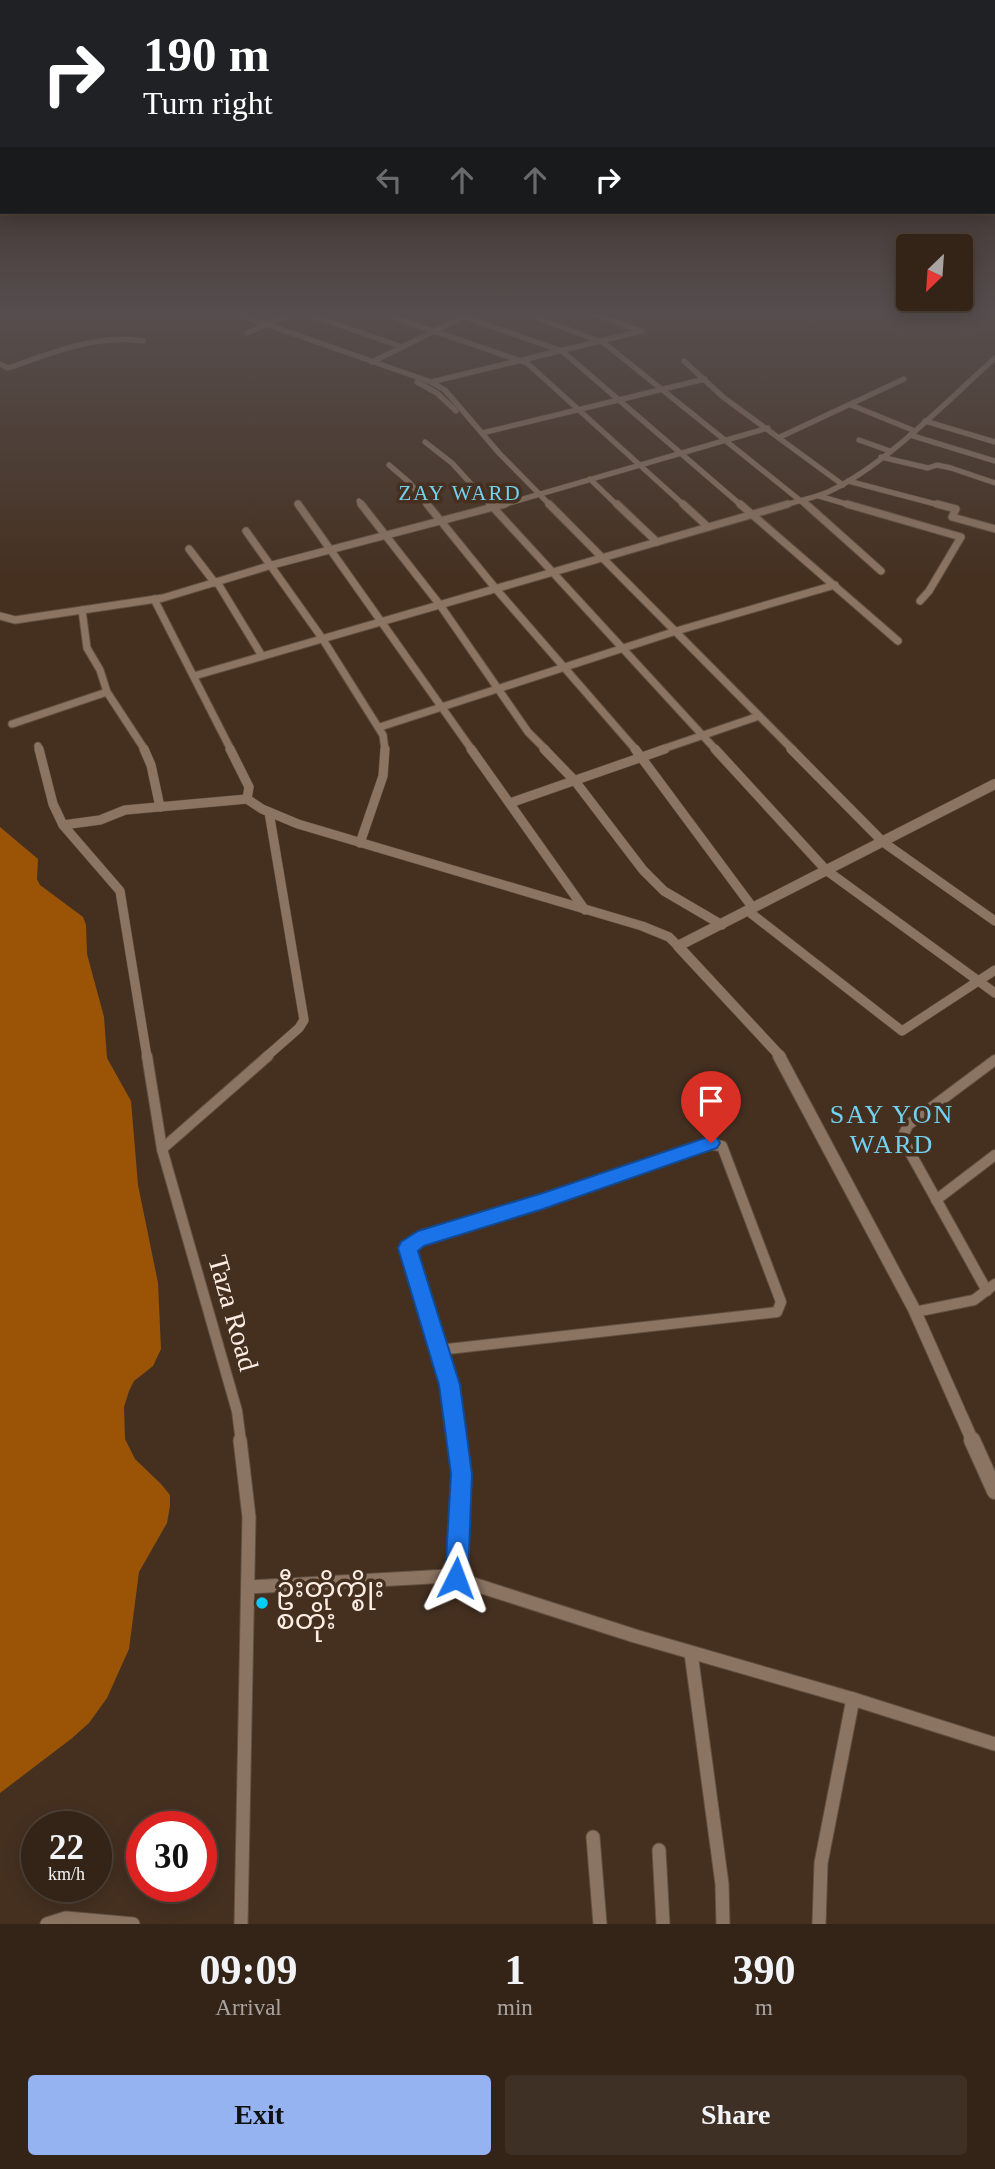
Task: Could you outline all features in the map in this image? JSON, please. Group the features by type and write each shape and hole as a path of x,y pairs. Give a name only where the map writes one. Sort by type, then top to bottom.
{"street":[{"path":"444,400 473,429 480,431 622,400 898,641"},
{"path":"453,400 673,632 883,842 995,921"},
{"path":"567,400 708,527"},
{"path":"677,400 801,500 881,571"},
{"path":"727,400 846,483 956,509 952,517 995,529"},
{"path":"780,437 862,400"},
{"path":"194,676 817,495 846,483 890,451 949,400"},
{"path":"851,405 912,433 994,459"},
{"path":"925,421 995,442"},
{"path":"0,623 154,599 384,534 441,522 768,428"},
{"path":"859,440 890,451"},
{"path":"425,442 452,463 550,573 826,870 995,993"},
{"path":"881,457 928,468 937,465 951,468 995,483"},
{"path":"389,465 410,483 496,589 642,757 751,909 902,1031 995,970"},
{"path":"590,479 657,542"},
{"path":"817,495 961,537 929,591 920,601"},
{"path":"359,500 440,606 528,732 575,781 643,870 664,891 722,925"},
{"path":"298,503 585,910"},
{"path":"246,531 322,638 383,735 386,756 383,776 360,843"},
{"path":"189,550 216,582 262,656"},
{"path":"380,727 673,632 835,585"},
{"path":"154,599 250,787 247,799"},
{"path":"82,610 88,648 100,670 107,692 141,740 151,765 160,807"},
{"path":"0,616 15,620"},
{"path":"12,724 107,692"},
{"path":"510,803 759,716"},
{"name":"Taza Road","path":"38,746 53,804 64,825 120,891 162,1149 237,1411 249,1517 241,1924"},
{"path":"678,946 995,784"},
{"path":"64,825 100,820 125,810 247,799 268,812 298,824 642,926 669,937 784,1061 915,1312 995,1491"},
{"path":"162,1149 299,1028 304,1020 268,812"},
{"path":"915,1312 966,1302 991,1288 903,1143 904,1130 995,1060"},
{"path":"439,1350 777,1311 781,1302 725,1151 717,1143 705,1144 412,1242 408,1252 450,1385 461,1474 456,1578"},
{"path":"936,1200 995,1155"},
{"path":"248,1587 448,1576 691,1653 853,1699 995,1744"},
{"path":"691,1653 722,1885 723,1924"},
{"path":"818,1924 821,1863 853,1699"},
{"path":"593,1837 600,1924"},
{"path":"659,1850 663,1924"},
{"path":"47,1924 66,1918 133,1924"}],"shaded area":[{"path":"0,827 38,859 37,879 40,885 83,917 86,925 87,954 104,1017 107,1058 131,1101 138,1185 158,1283 161,1349 153,1366 134,1381 129,1391 124,1407 125,1439 135,1459 170,1495 170,1506 167,1523 139,1572 129,1649 107,1698 89,1723 71,1739 0,1793"}],"place":[{"name":"ဦးတိုက္စိုး စတိုး","path":"262,1603"}],"district":[{"name":"ZAY WARD","path":"460,493"},
{"name":"SAY YON WARD","path":"892,1129"}],"route":[{"path":"456,1578 461,1474 450,1385 408,1248 412,1242 543,1201 711,1143"}]}
